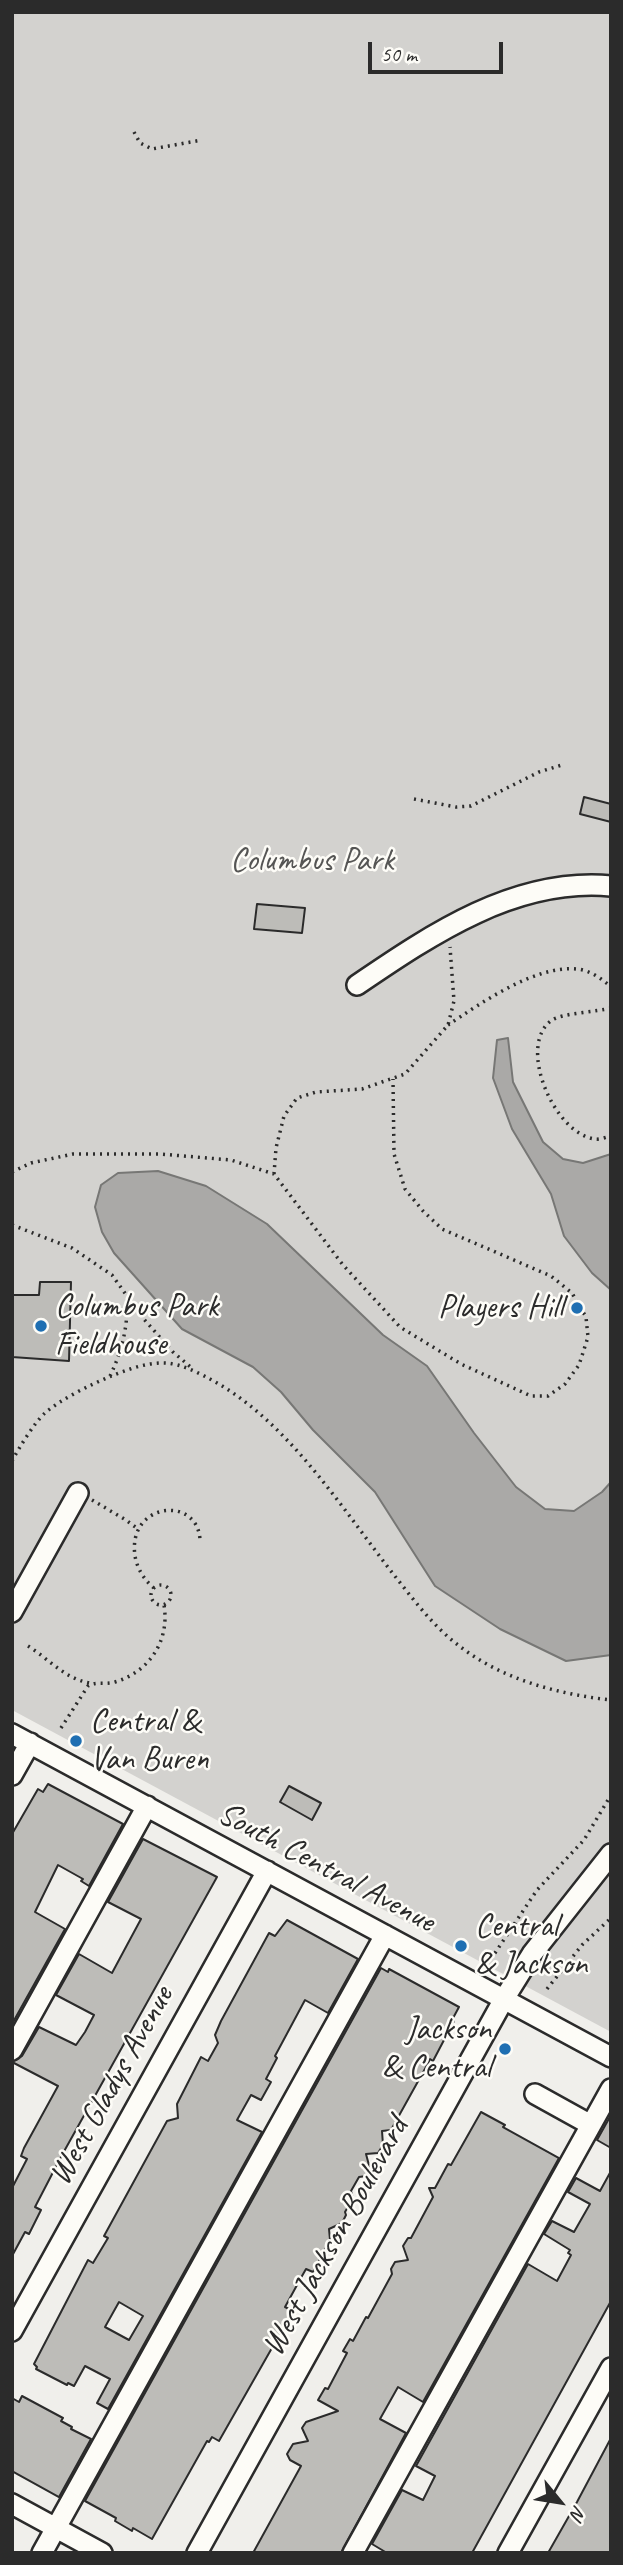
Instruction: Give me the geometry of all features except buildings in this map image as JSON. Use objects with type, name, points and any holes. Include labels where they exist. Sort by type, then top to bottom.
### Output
[{"type":"street","points":[[357,985],[428,936],[504,901],[548,889],[591,884],[611,886]]},
{"type":"street","points":[[12,1612],[84,1496]]},
{"type":"street","name":"South Central Avenue","points":[[12,1734],[611,2057]]},
{"type":"street","points":[[12,1775],[30,1743]]},
{"type":"street","points":[[12,2050],[147,1806]]},
{"type":"street","name":"West Jackson Boulevard","points":[[197,2553],[504,1999],[532,1954],[611,1854]]},
{"type":"street","name":"West Gladys Avenue","points":[[12,2331],[267,1871]]},
{"type":"street","points":[[42,2553],[385,1935]]},
{"type":"street","points":[[353,2553],[611,2089]]},
{"type":"street","points":[[535,2094],[591,2125]]},
{"type":"street","points":[[508,2553],[611,2368]]},
{"type":"street","points":[[12,2504],[102,2553]]},
{"type":"path","points":[[134,132],[140,144],[152,149],[202,140]]},
{"type":"path","points":[[414,799],[456,807],[471,806],[539,772],[562,765]]},
{"type":"path","points":[[446,927],[453,965],[454,1001],[448,1026]]},
{"type":"path","points":[[274,1174],[276,1148],[284,1116],[297,1098],[316,1092],[362,1089],[405,1074],[448,1026],[482,1002],[513,985],[556,971],[579,969],[600,977],[611,987]]},
{"type":"path","points":[[611,1008],[553,1019],[546,1026],[539,1045],[538,1061],[552,1106],[568,1124],[578,1132],[596,1139],[611,1136]]},
{"type":"path","points":[[12,1172],[31,1163],[73,1154],[160,1154],[231,1160],[274,1174],[343,1265],[400,1327],[461,1364],[531,1396],[548,1396],[565,1384],[579,1365],[588,1337],[586,1317],[572,1293],[551,1276],[442,1229],[405,1189],[394,1154],[393,1079]]},
{"type":"path","points":[[12,1225],[72,1248],[112,1275],[173,1352],[195,1370],[226,1387],[270,1422],[294,1447],[418,1605],[456,1644],[480,1661],[530,1683],[575,1696],[611,1700]]},
{"type":"path","points":[[109,1377],[122,1346],[128,1322],[127,1297]]},
{"type":"path","points":[[12,1461],[44,1414],[95,1383],[128,1369],[165,1363],[195,1370]]},
{"type":"path","points":[[84,1496],[138,1529]]},
{"type":"path","points":[[154,1588],[143,1576],[136,1562],[134,1544],[138,1529],[149,1516],[156,1512],[174,1511],[187,1516],[197,1525],[200,1540]]},
{"type":"path","points":[[163,1585],[170,1591],[169,1601],[164,1605],[152,1600],[154,1588],[163,1585]]},
{"type":"path","points":[[29,1646],[70,1677],[92,1683],[114,1683],[136,1672],[153,1657],[164,1632],[164,1605]]},
{"type":"path","points":[[61,1728],[81,1695],[92,1683]]},
{"type":"path","points":[[491,1959],[537,1890],[584,1840],[611,1795]]},
{"type":"path","points":[[547,1989],[582,1945],[611,1918]]},
{"type":"green space","name":"Columbus Park","points":[[12,12],[611,12],[611,2032],[12,1710]]},
{"type":"shaded area","points":[[508,1038],[513,1082],[543,1142],[563,1159],[583,1163],[611,1154],[611,1290],[592,1273],[564,1236],[551,1194],[512,1129],[493,1078],[497,1040]]},
{"type":"shaded area","points":[[158,1171],[206,1186],[267,1224],[383,1335],[427,1366],[516,1487],[545,1509],[574,1511],[602,1492],[611,1482],[611,1655],[566,1661],[500,1629],[435,1586],[375,1492],[313,1430],[281,1392],[253,1367],[182,1329],[114,1253],[102,1232],[95,1207],[101,1185],[118,1173]]},
{"type":"place","name":"Players Hill","points":[[577,1308]]},
{"type":"place","name":"Columbus Park Fieldhouse","points":[[41,1326]]},
{"type":"place","name":"Central & Van Buren","points":[[76,1741]]},
{"type":"place","name":"Central & Jackson","points":[[461,1946]]},
{"type":"place","name":"Jackson & Central","points":[[505,2049]]}]
